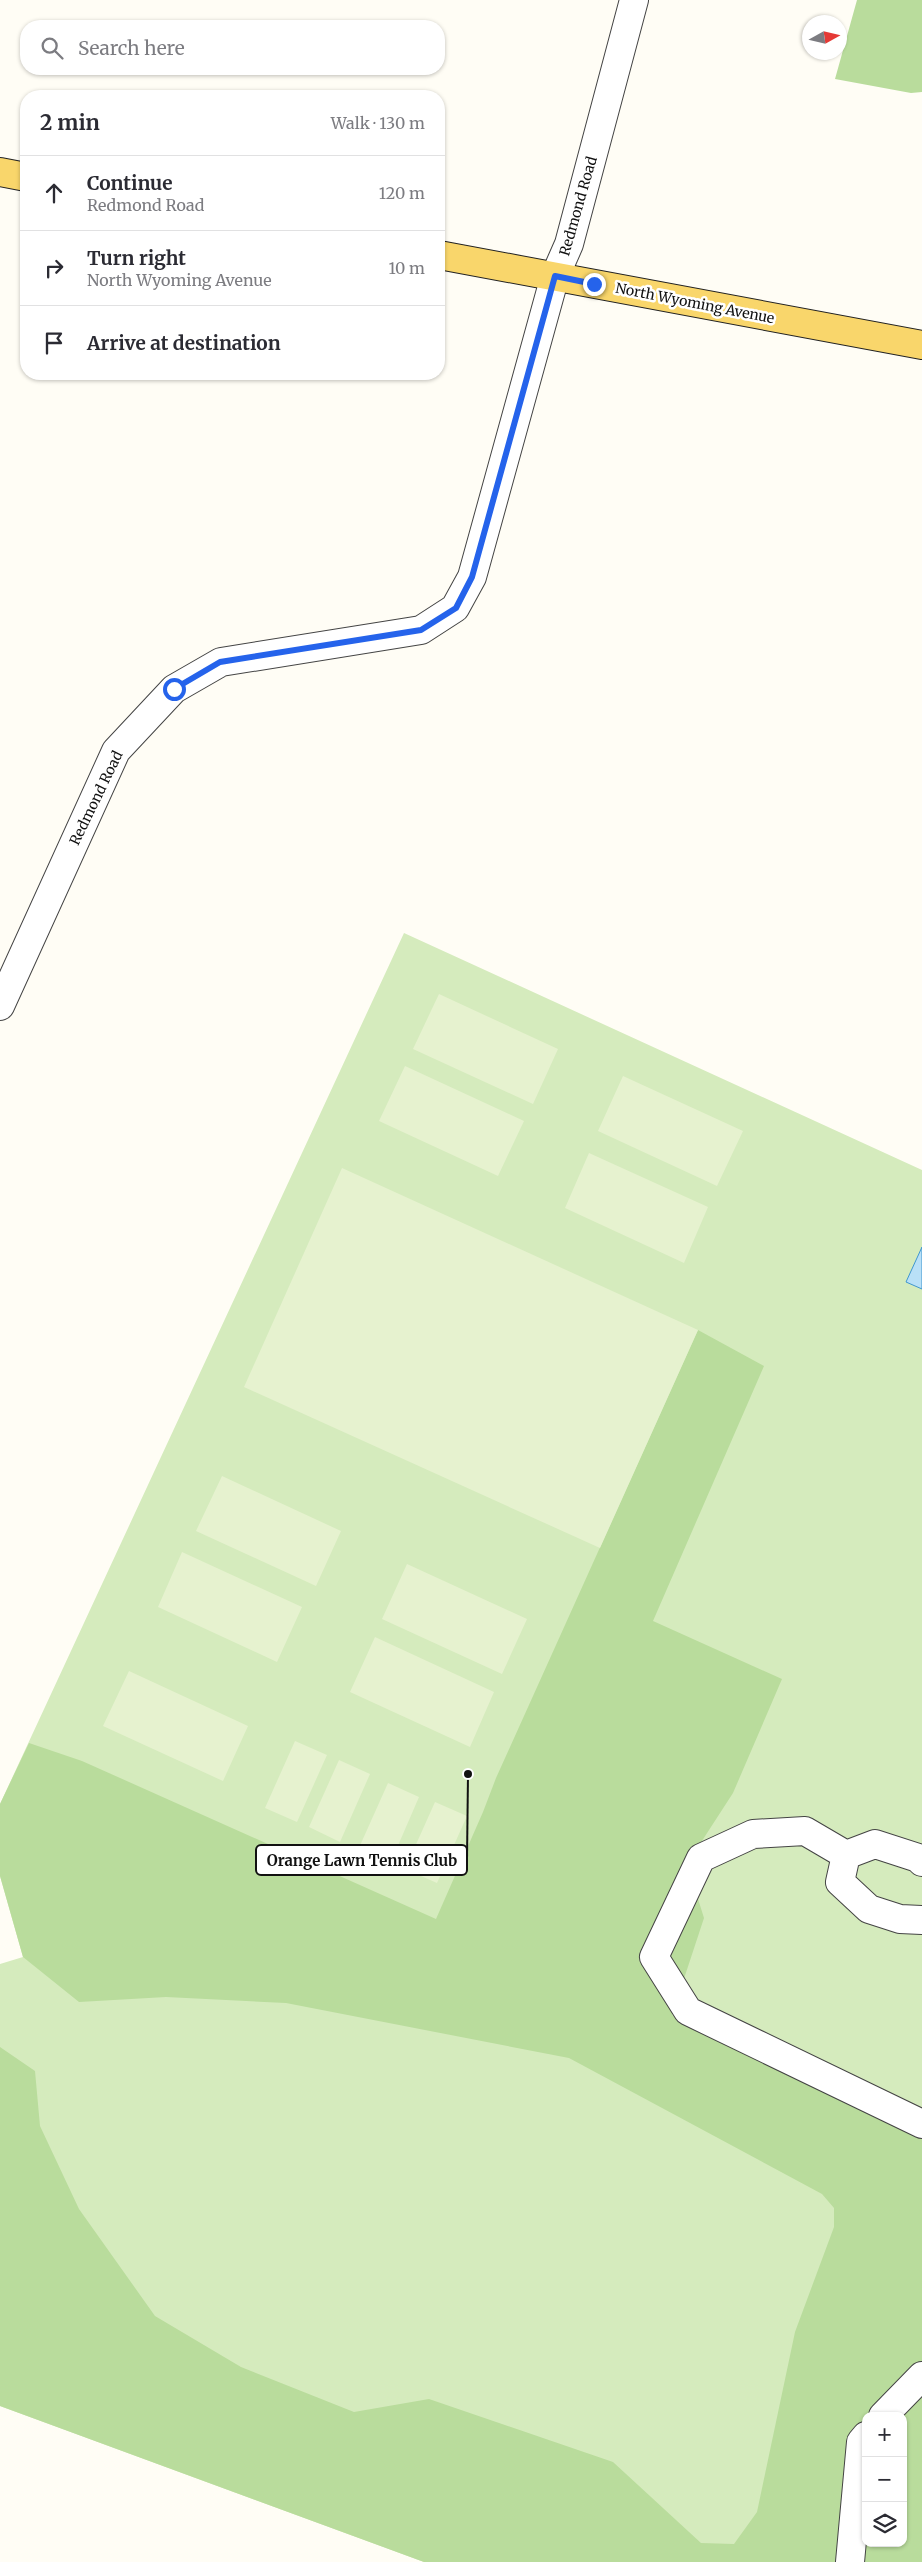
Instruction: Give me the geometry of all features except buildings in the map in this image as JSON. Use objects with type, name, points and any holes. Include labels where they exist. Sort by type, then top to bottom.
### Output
[{"type":"main road","points":[[0,172],[20,176]]},
{"type":"main road","name":"North Wyoming Avenue","points":[[445,255],[922,345]]},
{"type":"street","name":"Redmond Road","points":[[0,1006],[116,752],[174,689],[220,662],[421,630],[456,608],[472,577],[555,276],[569,244],[634,0]]},
{"type":"street","points":[[846,1855],[805,1831],[753,1834],[702,1858],[654,1957],[688,2011],[922,2124]]},
{"type":"street","points":[[846,1855],[875,1844],[918,1858],[922,1862]]},
{"type":"street","points":[[846,1855],[840,1882],[869,1910],[900,1919],[922,1920]]},
{"type":"street","points":[[887,2412],[922,2376]]},
{"type":"street","points":[[850,2562],[862,2441]]},
{"type":"green space","points":[[857,0],[922,0],[922,92],[911,93],[835,79],[840,60],[847,60],[847,36]]},
{"type":"green space","points":[[404,933],[922,1170],[922,2562],[424,2562],[0,2406],[0,1964],[23,1957],[0,1876],[0,1804]]},
{"type":"green space","points":[[439,994],[558,1049],[533,1104],[413,1049]]},
{"type":"green space","points":[[405,1066],[524,1121],[498,1176],[379,1121]]},
{"type":"green space","points":[[623,1076],[743,1131],[717,1186],[598,1131]]},
{"type":"green space","points":[[589,1153],[708,1207],[684,1263],[565,1208]]},
{"type":"green space","points":[[342,1168],[698,1330],[600,1548],[244,1387]]},
{"type":"green space","points":[[698,1330],[764,1366],[653,1621],[782,1679],[733,1793],[687,1864],[704,1918],[672,2015],[922,2138],[922,2562],[424,2562],[0,2406],[0,2047],[35,2071],[40,2126],[79,2209],[155,2316],[241,2367],[354,2412],[429,2399],[613,2462],[701,2543],[734,2544],[757,2512],[795,2332],[834,2227],[834,2208],[822,2194],[569,2058],[286,2003],[166,1997],[79,2002],[23,1957],[0,1876],[0,1804],[29,1743],[82,1761],[436,1919],[496,1778]]},
{"type":"green space","points":[[222,1476],[341,1531],[316,1586],[196,1531]]},
{"type":"green space","points":[[182,1552],[302,1607],[277,1662],[158,1607]]},
{"type":"green space","points":[[407,1564],[527,1619],[502,1674],[382,1619]]},
{"type":"green space","points":[[375,1637],[494,1692],[470,1747],[350,1692]]},
{"type":"green space","points":[[129,1671],[248,1726],[223,1781],[103,1726]]},
{"type":"green space","points":[[295,1741],[327,1755],[297,1822],[265,1808]]},
{"type":"green space","points":[[339,1760],[370,1774],[340,1842],[309,1827]]},
{"type":"green space","points":[[388,1783],[419,1797],[390,1864],[358,1850]]},
{"type":"green space","points":[[435,1802],[467,1816],[437,1883],[405,1869]]},
{"type":"water","points":[[922,1247],[922,1289],[906,1282]]},
{"type":"place","name":"Orange Lawn Tennis Club","points":[[468,1774]]},
{"type":"route","points":[[174,689],[220,662],[421,630],[456,608],[472,577],[555,276],[594,284]]}]
